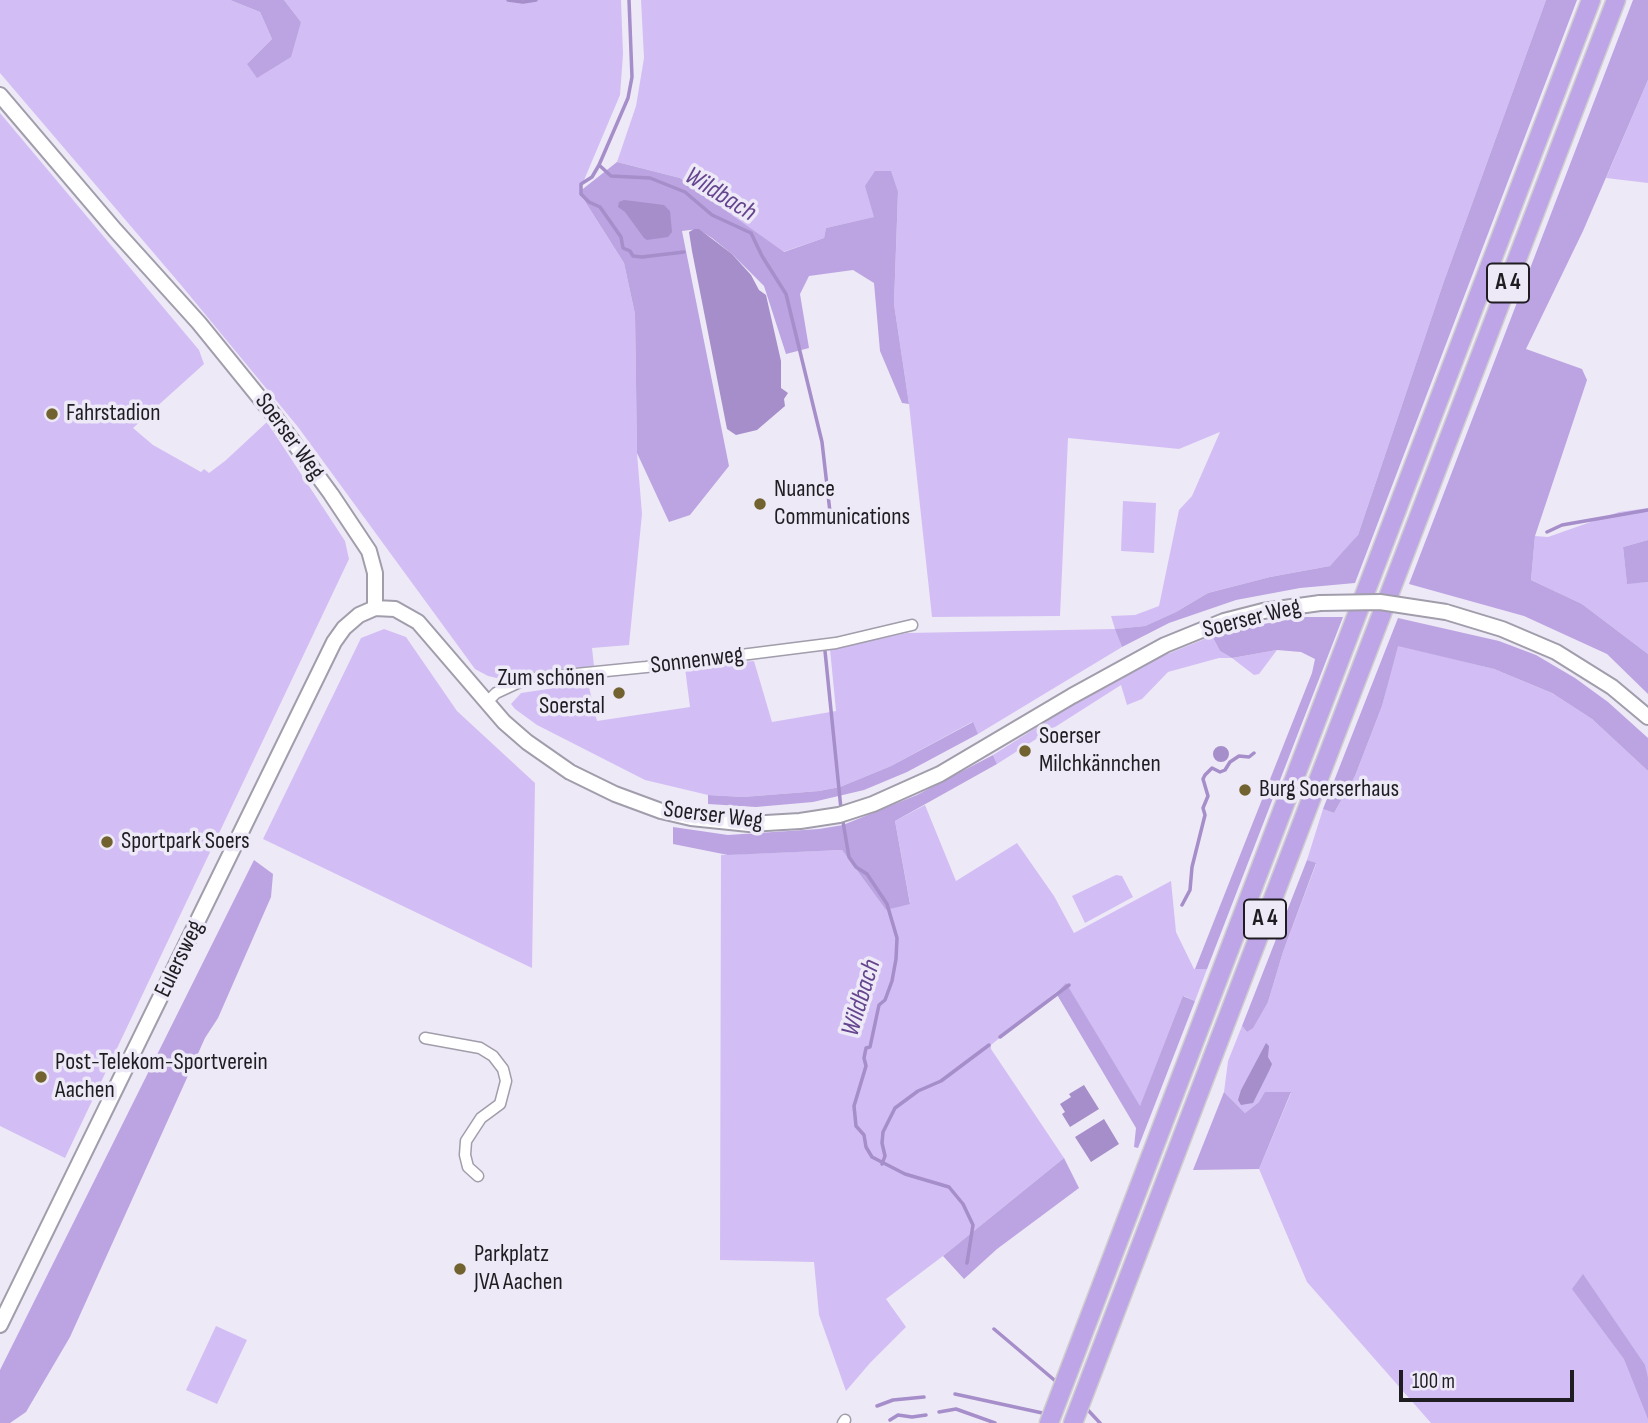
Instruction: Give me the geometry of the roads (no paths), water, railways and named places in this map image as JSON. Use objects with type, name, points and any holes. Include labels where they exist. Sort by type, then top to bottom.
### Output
[{"type":"highway","name":"A 4","points":[[1049,1423],[1591,0]]},
{"type":"highway","name":"A 4","points":[[1073,1423],[1616,0]]},
{"type":"main road","name":"Soerser Weg","points":[[0,95],[115,230],[199,323],[272,413],[369,551],[376,582],[375,608],[395,609],[418,622],[486,703],[527,742],[570,772],[639,804],[691,818],[727,822],[777,823],[839,815],[856,810],[940,774],[1116,670],[1165,645],[1224,621],[1263,611],[1320,603],[1380,602],[1446,612],[1502,629],[1556,652],[1612,687],[1648,717]]},
{"type":"main road","name":"Eulersweg","points":[[0,1325],[334,642],[349,623],[375,608]]},
{"type":"street","name":"Sonnenweg","points":[[486,703],[496,693],[526,679],[836,643],[912,625]]},
{"type":"street","points":[[425,1038],[480,1048],[493,1056],[503,1069],[506,1081],[500,1104],[481,1118],[466,1141],[464,1155],[468,1167],[478,1176]]},
{"type":"waterway","points":[[508,0],[536,0]]},
{"type":"waterway","name":"Wildbach","points":[[629,0],[632,77],[628,98],[599,165],[611,176],[650,178],[685,192],[712,215],[751,233],[786,294],[822,442],[830,512]]},
{"type":"waterway","points":[[599,165],[592,177],[581,184],[581,194],[600,207],[621,237],[623,248],[633,256],[642,257],[684,252]]},
{"type":"waterway","points":[[1547,532],[1562,525],[1648,510]]},
{"type":"waterway","name":"Wildbach","points":[[825,651],[841,809]]},
{"type":"waterway","points":[[1182,905],[1190,890],[1192,867],[1205,815],[1203,808],[1208,796],[1203,779],[1212,768],[1220,772],[1239,756],[1249,757],[1254,753]]},
{"type":"waterway","name":"Wildbach","points":[[842,816],[849,857],[856,867],[867,874],[887,904],[897,938],[892,981],[885,1000],[879,1005],[870,1047],[866,1048],[866,1066],[854,1106],[856,1126],[864,1135],[866,1147],[872,1157],[905,1174],[949,1187],[963,1204],[973,1225],[967,1263]]},
{"type":"waterway","points":[[1000,1037],[1069,985]]},
{"type":"waterway","points":[[882,1164],[885,1156],[883,1132],[895,1108],[918,1091],[941,1081],[989,1045]]},
{"type":"waterway","name":"Wildbach","points":[[994,1329],[1059,1384]]},
{"type":"waterway","points":[[955,1394],[1047,1414]]},
{"type":"waterway","points":[[877,1406],[893,1400],[924,1397]]},
{"type":"waterway","name":"Wildbach","points":[[1086,1408],[1100,1423]]},
{"type":"waterway","points":[[939,1412],[956,1409],[995,1423]]},
{"type":"waterway","points":[[890,1420],[898,1415],[926,1415]]},
{"type":"place","name":"Fahrstadion","points":[[52,414]]},
{"type":"place","name":"Nuance Communications","points":[[760,504]]},
{"type":"place","name":"Zum schönen Soerstal","points":[[619,693]]},
{"type":"place","name":"Soerser Milchkännchen","points":[[1025,751]]},
{"type":"place","name":"Burg Soerserhaus","points":[[1245,790]]},
{"type":"place","name":"Sportpark Soers","points":[[107,842]]},
{"type":"place","name":"Post-Telekom-Sportverein Aachen","points":[[41,1077]]},
{"type":"place","name":"Parkplatz JVA Aachen","points":[[460,1269]]}]
